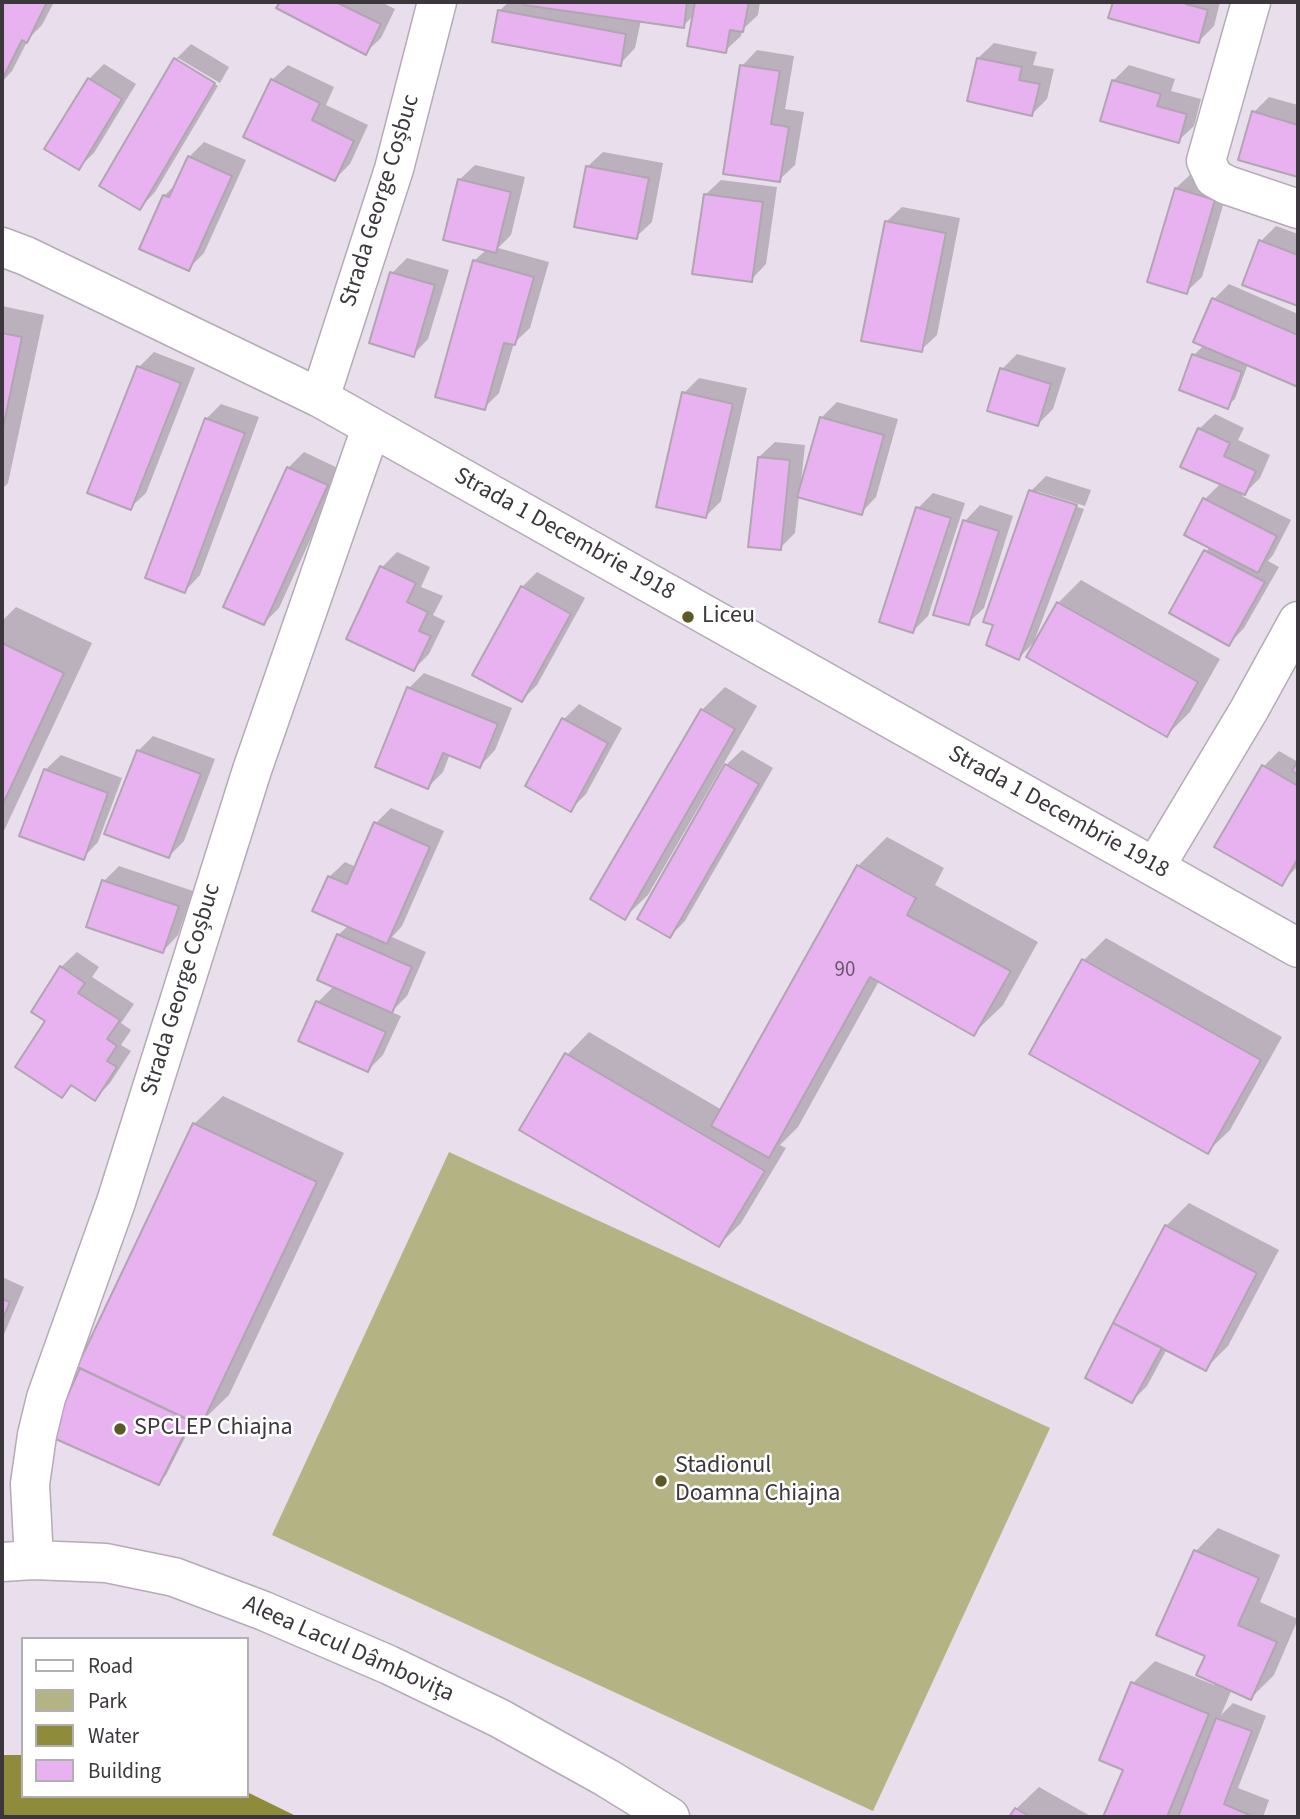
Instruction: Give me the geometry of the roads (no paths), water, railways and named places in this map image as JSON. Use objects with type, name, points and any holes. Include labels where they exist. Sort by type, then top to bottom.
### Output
[{"type":"street","name":"Strada George Coșbuc","points":[[320,398],[394,169],[437,2]]},
{"type":"street","points":[[1251,2],[1206,161],[1214,178],[1227,185],[1298,209]]},
{"type":"street","name":"Strada 1 Decembrie 1918","points":[[2,247],[320,398],[1298,948]]},
{"type":"street","name":"Strada George Coșbuc","points":[[18,1561],[37,1435],[46,1398],[116,1202],[252,770],[371,428]]},
{"type":"street","points":[[1155,867],[1298,621]]},
{"type":"street","name":"Aleea Lacul Dâmbovița","points":[[18,1561],[106,1563],[174,1577],[264,1611],[388,1665],[499,1718],[607,1778],[670,1817]]},
{"type":"water","points":[[2,1755],[21,1755],[21,1798],[248,1798],[248,1792],[298,1817],[2,1817]]},
{"type":"place","name":"Liceu","points":[[688,617]]},
{"type":"place","name":"SPCLEP Chiajna","points":[[120,1429]]},
{"type":"place","name":"Stadionul Doamna Chiajna","points":[[661,1481]]}]
